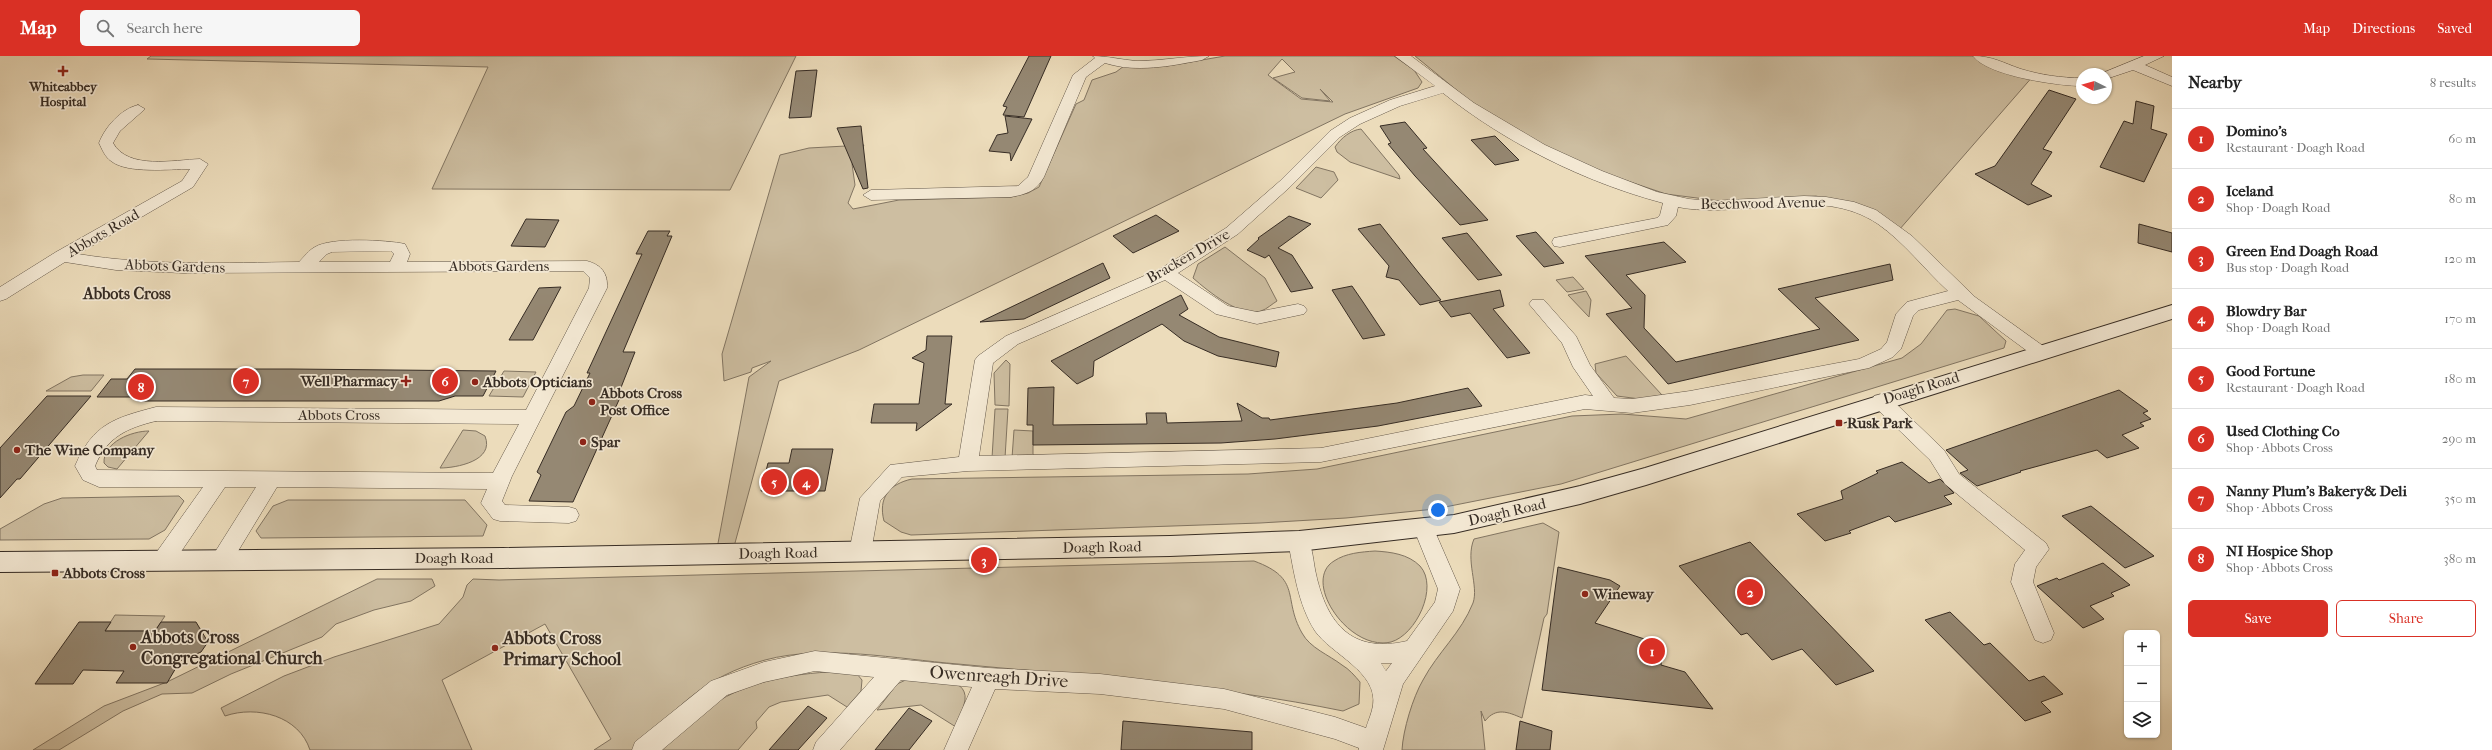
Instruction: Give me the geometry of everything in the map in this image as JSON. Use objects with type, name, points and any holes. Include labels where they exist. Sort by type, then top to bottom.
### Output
[{"type":"main road","name":"Doagh Road","points":[[0,562],[1034,549],[1299,541],[1423,527],[1488,517],[1580,495],[1720,453],[1881,401],[2172,312]]},
{"type":"street","points":[[871,195],[1000,193],[1023,190],[1032,184],[1036,177],[1080,75],[1102,57],[1128,63],[1166,63],[1202,56]]},
{"type":"street","name":"Beechwood Avenue","points":[[1402,56],[1444,88],[1502,128],[1533,146],[1571,164],[1652,196],[1722,207],[1804,200],[1836,202],[1869,212],[1894,229],[1960,294],[2040,352]]},
{"type":"street","points":[[1980,56],[1998,66],[2034,76],[2076,82]]},
{"type":"street","points":[[2112,72],[2157,56]]},
{"type":"street","points":[[2134,65],[2172,82]]},
{"type":"street","name":"Bracken Drive","points":[[968,464],[984,360],[1012,340],[1166,273],[1232,231],[1285,184],[1335,134],[1355,121],[1395,103],[1444,88]]},
{"type":"street","name":"Abbots Road","points":[[0,295],[62,256],[188,184],[200,164],[128,162],[115,157],[106,143],[108,137],[116,127],[138,109]]},
{"type":"street","points":[[1560,242],[1662,222],[1668,216],[1671,200]]},
{"type":"street","name":"Abbots Gardens","points":[[62,256],[116,265],[176,268],[587,266],[600,276],[598,288],[500,481],[491,503],[500,513],[569,514]]},
{"type":"street","points":[[1166,273],[1222,310],[1257,318],[1298,310]]},
{"type":"street","points":[[860,552],[870,498],[897,470],[968,464],[1113,462],[1321,455],[1585,402],[1632,406],[1690,398],[1863,364],[1887,354],[1895,345],[1904,314],[1913,306],[1960,294]]},
{"type":"street","points":[[1538,304],[1570,340],[1582,367],[1608,403]]},
{"type":"street","points":[[1881,401],[1937,455],[1952,479],[2038,549],[2026,564],[2022,582],[2043,633]]},
{"type":"street","name":"Abbots Cross","points":[[500,481],[99,479],[90,475],[85,466],[92,447],[107,432],[122,423],[156,414],[532,417]]},
{"type":"street","points":[[164,560],[219,480]]},
{"type":"street","points":[[221,560],[271,480]]},
{"type":"street","points":[[1373,746],[1385,702],[1393,680],[1445,605],[1449,589],[1442,569],[1423,527]]},
{"type":"street","points":[[1299,541],[1306,579],[1314,604],[1324,625],[1341,643],[1364,662],[1378,679],[1385,702]]},
{"type":"street","points":[[1341,643],[1365,652],[1384,654],[1414,649]]},
{"type":"street","name":"Owenreagh Drive","points":[[644,750],[719,688],[764,672],[815,660],[988,678],[1100,684],[1224,699],[1335,728],[1373,746]]},
{"type":"street","points":[[825,750],[896,669]]},
{"type":"street","points":[[956,750],[988,678]]},
{"type":"shaded area","points":[[151,56],[796,56],[730,190],[432,189],[488,67],[147,59]]},
{"type":"shaded area","points":[[1225,56],[1394,56],[1414,70],[1422,82],[1418,88],[1345,114],[859,350],[779,381],[732,554],[716,554],[749,377],[771,361],[752,368],[751,372],[724,381],[722,354],[780,155],[809,148],[864,145],[852,164],[855,185],[848,203],[853,209],[899,200],[1011,197],[1028,193],[1039,187],[1076,104],[1084,100],[1092,80],[1116,72],[1128,63],[1167,66]],"holes":[[[1282,59],[1295,72],[1273,78],[1302,98],[1330,101],[1320,89],[1333,102],[1301,99],[1268,75]]]},
{"type":"shaded area","points":[[1415,56],[1981,56],[1992,63],[2034,75],[1899,230],[1868,210],[1816,196],[1720,201],[1666,194],[1580,165],[1487,115]]},
{"type":"shaded area","points":[[1361,129],[1399,175],[1400,179],[1350,162],[1337,152],[1335,147],[1343,138],[1354,131]]},
{"type":"shaded area","points":[[1316,167],[1334,172],[1338,180],[1321,198],[1296,188]]},
{"type":"shaded area","points":[[1225,247],[1265,278],[1277,301],[1261,311],[1244,311],[1225,302],[1193,278],[1198,264]]},
{"type":"shaded area","points":[[1573,277],[1584,289],[1567,292],[1556,280]]},
{"type":"shaded area","points":[[1586,291],[1591,300],[1589,317],[1568,295]]},
{"type":"shaded area","points":[[1955,309],[1979,316],[2006,341],[2004,348],[1561,484],[1435,509],[1346,518],[1260,523],[911,535],[901,532],[884,521],[883,505],[887,493],[897,484],[912,479],[1248,474],[1317,469],[1572,416],[1622,414],[1686,419],[1902,358],[1921,344],[1947,310]]},
{"type":"shaded area","points":[[1626,356],[1662,395],[1640,399],[1617,396],[1596,373],[1595,364]]},
{"type":"shaded area","points":[[1006,360],[1010,364],[1009,406],[995,405],[994,373]]},
{"type":"shaded area","points":[[504,371],[536,372],[523,397],[489,396]]},
{"type":"shaded area","points":[[83,375],[104,375],[91,391],[46,391],[71,377]]},
{"type":"shaded area","points":[[995,409],[1008,409],[1005,458],[992,458]]},
{"type":"shaded area","points":[[463,430],[476,431],[485,436],[487,445],[484,452],[479,457],[464,464],[455,467],[440,468]]},
{"type":"shaded area","points":[[1014,430],[1033,431],[1033,454],[1035,457],[1012,458]]},
{"type":"shaded area","points":[[149,431],[117,469],[108,467],[104,463],[108,449],[120,439],[135,433]]},
{"type":"shaded area","points":[[179,496],[184,501],[165,530],[149,539],[0,540],[0,529],[44,504],[62,498]]},
{"type":"shaded area","points":[[288,500],[465,500],[487,525],[483,536],[261,538],[256,531],[273,506]]},
{"type":"shaded area","points":[[1543,523],[1559,532],[1547,614],[1544,618],[1522,718],[1512,714],[1498,712],[1493,714],[1485,721],[1481,711],[1485,750],[1402,750],[1406,724],[1419,687],[1435,660],[1462,624],[1473,603],[1474,589],[1471,555],[1474,539]]},
{"type":"shaded area","points":[[1375,551],[1405,556],[1415,562],[1420,566],[1425,575],[1427,586],[1426,597],[1416,620],[1409,630],[1400,638],[1391,642],[1375,642],[1360,636],[1346,626],[1334,613],[1326,598],[1323,584],[1325,571],[1334,561],[1359,552]]},
{"type":"shaded area","points":[[1254,561],[1269,568],[1279,575],[1285,582],[1289,591],[1296,621],[1305,638],[1315,647],[1347,668],[1360,682],[1359,704],[1343,711],[1247,694],[1151,682],[934,662],[886,656],[812,653],[788,655],[765,660],[725,675],[693,695],[635,750],[594,750],[611,739],[545,624],[442,680],[472,750],[310,750],[305,738],[287,721],[263,713],[237,713],[225,716],[221,708],[284,676],[334,657],[439,624],[463,597],[467,585],[473,579],[499,580]]},
{"type":"shaded area","points":[[377,579],[432,579],[435,586],[411,601],[374,610],[336,624],[322,637],[231,674],[192,693],[162,694],[123,711],[59,750],[33,750],[104,706],[167,682]]},
{"type":"shaded area","points":[[115,615],[165,616],[155,631],[105,631]]},
{"type":"shaded area","points":[[828,672],[857,674],[862,680],[861,691],[847,707],[828,695],[781,702],[769,707],[756,722],[757,728],[738,750],[662,750],[697,716],[726,696],[742,689],[776,679],[810,673]]},
{"type":"shaded area","points":[[910,678],[945,680],[960,686],[964,692],[965,700],[963,710],[956,727],[921,705],[877,710],[897,684]]},
{"type":"building","points":[[1029,56],[1051,56],[1024,117],[1003,115],[1007,107],[1003,106]]},
{"type":"building","points":[[817,70],[811,117],[789,118],[796,71]]},
{"type":"building","points":[[2049,90],[2076,99],[2043,149],[2052,152],[2031,184],[2052,196],[2028,205],[1975,174],[1995,166]]},
{"type":"building","points":[[2136,101],[2154,106],[2151,129],[2167,134],[2144,182],[2100,167],[2124,121],[2133,124]]},
{"type":"building","points":[[1005,116],[1032,119],[1011,161],[1010,153],[989,151],[997,135],[1008,133]]},
{"type":"building","points":[[1405,122],[1427,148],[1423,149],[1488,220],[1460,225],[1415,176],[1388,144],[1391,143],[1380,126]]},
{"type":"building","points":[[861,126],[868,188],[863,189],[837,128]]},
{"type":"building","points":[[1495,136],[1519,160],[1495,165],[1471,140]]},
{"type":"building","points":[[1156,215],[1179,231],[1133,253],[1113,236]]},
{"type":"building","points":[[1289,216],[1311,224],[1278,248],[1292,255],[1313,288],[1291,292],[1269,255],[1265,258],[1247,250],[1259,239],[1258,238]]},
{"type":"building","points":[[526,219],[559,220],[545,247],[511,246]]},
{"type":"building","points":[[1380,224],[1441,300],[1420,305],[1399,280],[1386,277],[1389,266],[1358,229]]},
{"type":"building","points":[[2139,224],[2172,233],[2172,252],[2138,243]]},
{"type":"building","points":[[648,231],[670,231],[667,236],[672,236],[623,352],[635,352],[620,390],[623,391],[573,502],[529,501],[541,475],[537,472],[566,412],[574,406],[590,373],[587,373],[642,254],[636,254]]},
{"type":"building","points":[[1536,232],[1564,263],[1544,267],[1516,236]]},
{"type":"building","points":[[1467,233],[1502,275],[1478,280],[1442,238]]},
{"type":"building","points":[[1664,242],[1686,262],[1626,275],[1645,295],[1644,328],[1676,362],[1820,329],[1778,289],[1890,264],[1893,280],[1815,298],[1859,340],[1668,384],[1606,314],[1632,308],[1585,256]]},
{"type":"building","points":[[1103,263],[1110,278],[1024,319],[980,322]]},
{"type":"building","points":[[1352,286],[1385,335],[1363,339],[1332,290]]},
{"type":"building","points":[[561,287],[533,340],[509,340],[539,288]]},
{"type":"building","points":[[1500,290],[1504,306],[1493,309],[1530,353],[1507,358],[1470,313],[1451,317],[1439,302]]},
{"type":"building","points":[[1181,295],[1188,309],[1179,315],[1219,337],[1279,352],[1276,367],[1218,356],[1184,341],[1162,324],[1094,361],[1093,376],[1077,384],[1051,361]]},
{"type":"building","points":[[927,336],[952,336],[945,404],[952,404],[916,431],[917,423],[871,423],[874,404],[919,404],[924,363],[912,358],[926,350]]},
{"type":"building","points":[[135,369],[496,371],[483,396],[455,396],[439,401],[138,401],[130,397],[97,397],[111,379],[127,379]]},
{"type":"building","points":[[1054,387],[1053,425],[1147,424],[1146,413],[1166,413],[1167,423],[1242,421],[1237,403],[1262,418],[1269,418],[1270,420],[1397,403],[1468,388],[1482,406],[1378,426],[1275,439],[1221,443],[1033,445],[1033,425],[1027,425],[1028,388]]},
{"type":"building","points":[[2119,390],[2148,411],[2143,413],[2151,419],[2140,423],[2144,426],[2122,435],[2139,448],[2107,458],[2097,450],[2020,471],[2021,472],[1977,486],[1960,473],[1968,470],[1946,450]]},
{"type":"building","points":[[47,396],[91,396],[20,479],[17,479],[0,498],[0,448]]},
{"type":"building","points":[[792,449],[833,449],[825,491],[761,491],[768,463],[789,463]]},
{"type":"building","points":[[1902,462],[1929,483],[1940,479],[1954,493],[1944,496],[1952,504],[1895,522],[1889,516],[1849,531],[1851,533],[1825,541],[1797,514],[1843,499],[1841,491],[1878,473],[1876,471]]},
{"type":"building","points":[[2091,506],[2154,556],[2125,568],[2062,516]]},
{"type":"building","points":[[1750,542],[1874,671],[1836,685],[1802,649],[1772,660],[1747,633],[1741,635],[1679,566]]},
{"type":"building","points":[[2103,563],[2130,585],[2111,593],[2114,596],[2090,606],[2104,619],[2083,628],[2037,586],[2057,578],[2059,580]]},
{"type":"building","points":[[1558,567],[1610,580],[1620,586],[1595,623],[1663,645],[1661,665],[1685,672],[1713,709],[1542,690]]},
{"type":"building","points":[[1950,612],[1984,645],[1990,643],[2029,681],[2044,676],[2063,694],[2041,702],[2051,712],[2025,721],[1925,620]]},
{"type":"building","name":"Abbots Cross Congregational Church","points":[[79,622],[111,622],[105,631],[155,631],[161,622],[196,622],[208,642],[201,652],[180,661],[167,683],[116,683],[124,671],[83,670],[73,684],[35,684]]},
{"type":"building","points":[[808,706],[827,718],[798,750],[769,750]]},
{"type":"building","points":[[909,708],[932,721],[909,750],[875,750]]},
{"type":"building","points":[[1123,721],[1252,732],[1252,750],[1121,750]]},
{"type":"building","points":[[1520,721],[1552,731],[1550,750],[1516,750]]},
{"type":"place","name":"Whiteabbey Hospital","points":[[63,71]]},
{"type":"place","name":"Nanny Plum's Bakery& Deli","points":[[246,381]]},
{"type":"place","name":"Well Pharmacy","points":[[406,381]]},
{"type":"place","name":"Used Clothing Co","points":[[445,381]]},
{"type":"place","name":"Abbots Opticians","points":[[475,382]]},
{"type":"place","name":"NI Hospice Shop","points":[[141,387]]},
{"type":"place","name":"Abbots Cross Post Office","points":[[592,402]]},
{"type":"place","name":"Rusk Park","points":[[1839,423]]},
{"type":"place","name":"Spar","points":[[583,442]]},
{"type":"place","name":"The Wine Company","points":[[17,450]]},
{"type":"place","name":"Good Fortune","points":[[774,482]]},
{"type":"place","name":"Blowdry Bar","points":[[806,482]]},
{"type":"place","name":"Green End Doagh Road","points":[[984,560]]},
{"type":"place","name":"Abbots Cross","points":[[55,573]]},
{"type":"place","name":"Iceland","points":[[1750,592]]},
{"type":"place","name":"Wineway","points":[[1585,594]]},
{"type":"place","name":"Abbots Cross Congregational Church","points":[[133,647]]},
{"type":"place","name":"Abbots Cross Primary School","points":[[495,648]]},
{"type":"place","name":"Domino's","points":[[1652,651]]},
{"type":"district","name":"Abbots Cross","points":[[127,293]]}]
